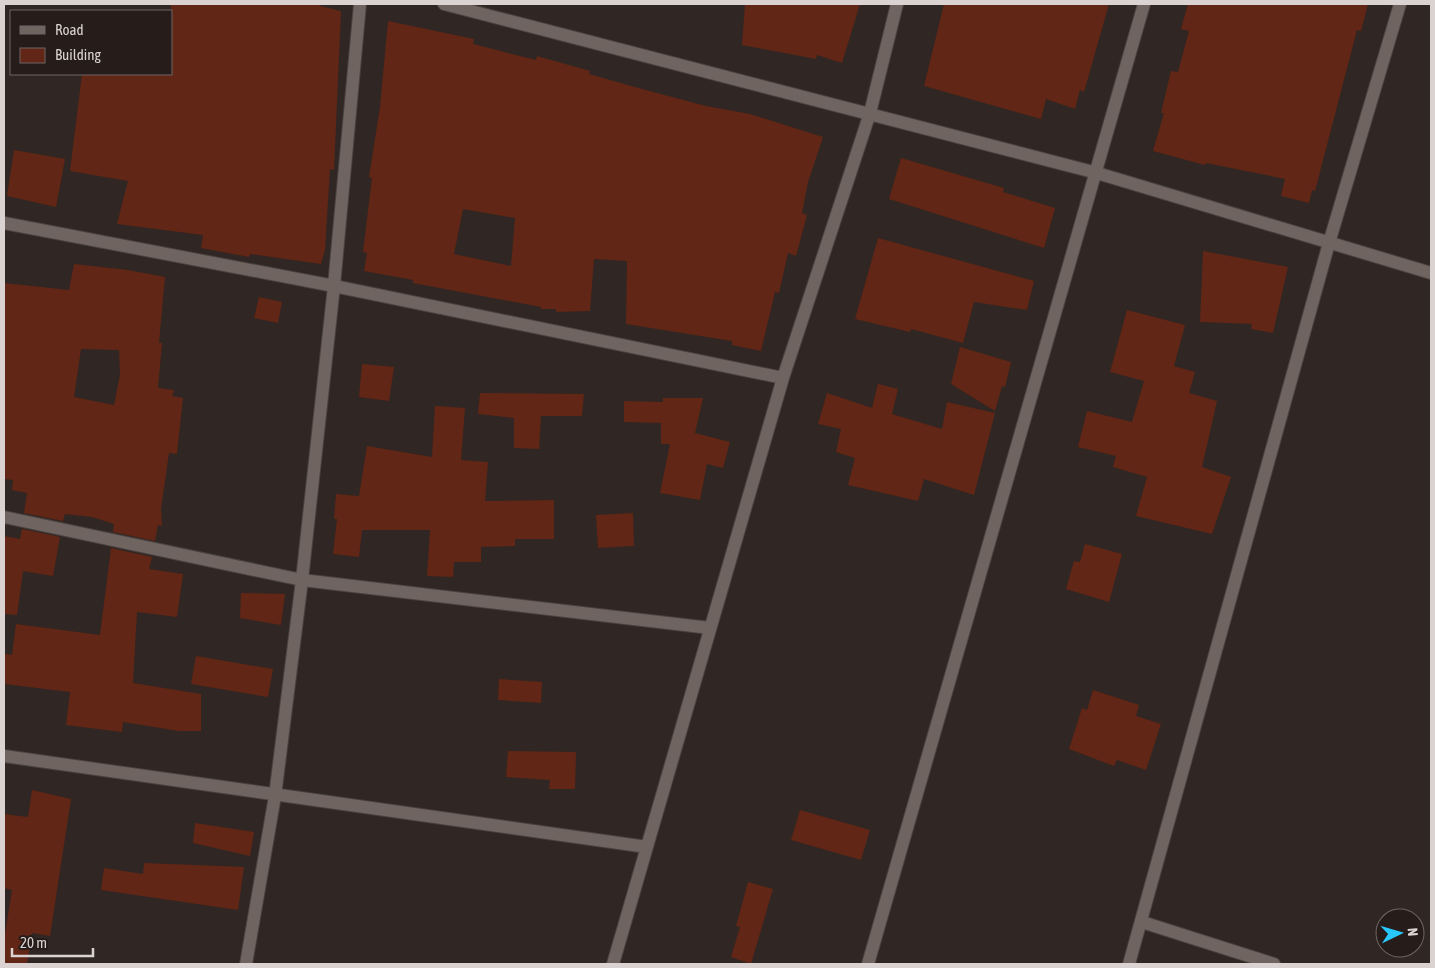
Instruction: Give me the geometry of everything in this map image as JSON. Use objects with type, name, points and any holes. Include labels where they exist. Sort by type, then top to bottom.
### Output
[{"type":"street","points":[[246,964],[275,796],[302,580],[334,286],[360,4]]},
{"type":"street","points":[[444,4],[1097,173],[1431,273]]},
{"type":"street","points":[[614,964],[783,378],[870,113],[897,4]]},
{"type":"street","points":[[868,964],[1097,173],[1144,4]]},
{"type":"street","points":[[1129,964],[1329,244],[1400,4]]},
{"type":"street","points":[[4,223],[334,286],[783,378]]},
{"type":"street","points":[[4,517],[302,580],[710,628]]},
{"type":"street","points":[[4,756],[275,796],[647,847]]},
{"type":"street","points":[[1142,922],[1274,964]]},
{"type":"building","points":[[171,4],[321,4],[320,6],[341,11],[334,170],[330,169],[325,250],[321,264],[250,254],[249,257],[201,248],[203,235],[117,224],[128,181],[70,171],[82,75],[172,75]]},
{"type":"building","points":[[745,4],[860,4],[842,63],[817,55],[816,59],[742,45]]},
{"type":"building","points":[[944,4],[1109,4],[1084,92],[1080,90],[1075,109],[1046,99],[1041,119],[924,86]]},
{"type":"building","points":[[1188,4],[1368,4],[1361,31],[1357,30],[1315,191],[1312,190],[1309,203],[1281,196],[1285,179],[1206,163],[1205,165],[1153,151],[1164,113],[1161,113],[1171,71],[1178,72],[1189,31],[1181,29]]},
{"type":"building","points":[[388,21],[474,39],[473,44],[536,60],[537,56],[590,71],[589,74],[706,106],[750,114],[823,137],[808,182],[802,213],[807,215],[796,256],[788,253],[779,293],[775,292],[761,351],[732,345],[732,341],[626,324],[627,261],[594,259],[590,311],[556,312],[556,309],[541,309],[541,307],[413,283],[413,280],[364,271],[367,253],[363,252],[372,178],[369,177],[380,107]],"holes":[[[463,209],[515,218],[511,266],[454,254]]]},
{"type":"building","points":[[14,150],[65,159],[56,207],[7,196]]},
{"type":"building","points":[[901,158],[1004,188],[1003,192],[1055,208],[1044,248],[889,199]]},
{"type":"building","points":[[878,238],[1034,281],[1027,310],[974,302],[963,343],[911,329],[910,332],[855,319]]},
{"type":"building","points":[[1203,251],[1288,267],[1273,333],[1251,329],[1252,324],[1200,322]]},
{"type":"building","points":[[74,264],[128,270],[165,277],[159,343],[162,343],[158,388],[174,390],[172,396],[183,398],[177,454],[169,453],[161,509],[162,526],[158,525],[155,541],[113,532],[114,524],[92,517],[65,514],[63,521],[24,513],[27,493],[12,490],[13,480],[4,479],[4,283],[69,290]],"holes":[[[81,349],[119,350],[120,375],[114,405],[74,397]]]},
{"type":"building","points":[[259,297],[282,302],[278,323],[254,318]]},
{"type":"building","points":[[1127,310],[1185,325],[1174,366],[1195,372],[1189,393],[1217,401],[1202,467],[1231,477],[1212,534],[1136,516],[1147,477],[1113,467],[1116,456],[1078,447],[1087,411],[1132,422],[1144,381],[1110,372]]},
{"type":"building","points":[[960,347],[1011,362],[1005,387],[1002,386],[995,411],[951,384]]},
{"type":"building","points":[[362,364],[394,367],[389,401],[359,397]]},
{"type":"building","points":[[878,384],[898,389],[892,414],[942,429],[947,402],[995,413],[974,495],[924,479],[918,501],[848,485],[855,458],[836,452],[841,429],[818,424],[827,393],[872,408]]},
{"type":"building","points":[[480,393],[584,394],[582,416],[541,416],[539,449],[514,448],[514,418],[478,414]]},
{"type":"building","points":[[663,398],[703,398],[695,433],[730,442],[723,468],[707,464],[700,500],[660,493],[670,444],[661,444],[661,423],[624,422],[624,401],[663,402]]},
{"type":"building","points":[[435,406],[465,408],[461,460],[488,462],[485,501],[554,500],[554,539],[515,539],[515,546],[481,547],[481,562],[454,562],[453,577],[427,576],[430,530],[362,530],[359,557],[333,554],[337,519],[334,519],[336,494],[359,496],[367,446],[432,457]]},
{"type":"building","points":[[633,513],[634,546],[598,548],[596,515]]},
{"type":"building","points":[[22,529],[60,537],[53,576],[23,571],[17,615],[4,614],[4,536],[20,539]]},
{"type":"building","points":[[1085,544],[1122,554],[1109,602],[1066,589],[1074,561],[1080,562]]},
{"type":"building","points":[[111,548],[152,557],[149,569],[183,574],[177,617],[137,612],[133,683],[201,694],[201,731],[179,731],[123,722],[122,732],[66,725],[70,692],[4,684],[5,654],[12,655],[16,624],[100,635]]},
{"type":"building","points":[[241,593],[285,594],[281,625],[240,618]]},
{"type":"building","points":[[196,656],[273,669],[268,697],[191,684]]},
{"type":"building","points":[[499,679],[542,682],[541,703],[498,700]]},
{"type":"building","points":[[1093,690],[1139,705],[1136,716],[1161,724],[1146,770],[1117,760],[1114,766],[1069,749],[1082,708],[1087,710]]},
{"type":"building","points":[[508,751],[576,752],[575,789],[549,789],[550,780],[506,777]]},
{"type":"building","points":[[32,790],[71,799],[50,936],[32,933],[27,964],[4,964],[4,940],[12,890],[4,888],[4,814],[28,817]]},
{"type":"building","points":[[800,810],[870,830],[861,860],[791,840]]},
{"type":"building","points":[[195,823],[254,832],[250,856],[193,843]]},
{"type":"building","points":[[144,863],[244,867],[238,910],[101,890],[104,868],[143,874]]},
{"type":"building","points":[[748,882],[773,889],[751,964],[731,957],[740,927],[736,926]]}]
